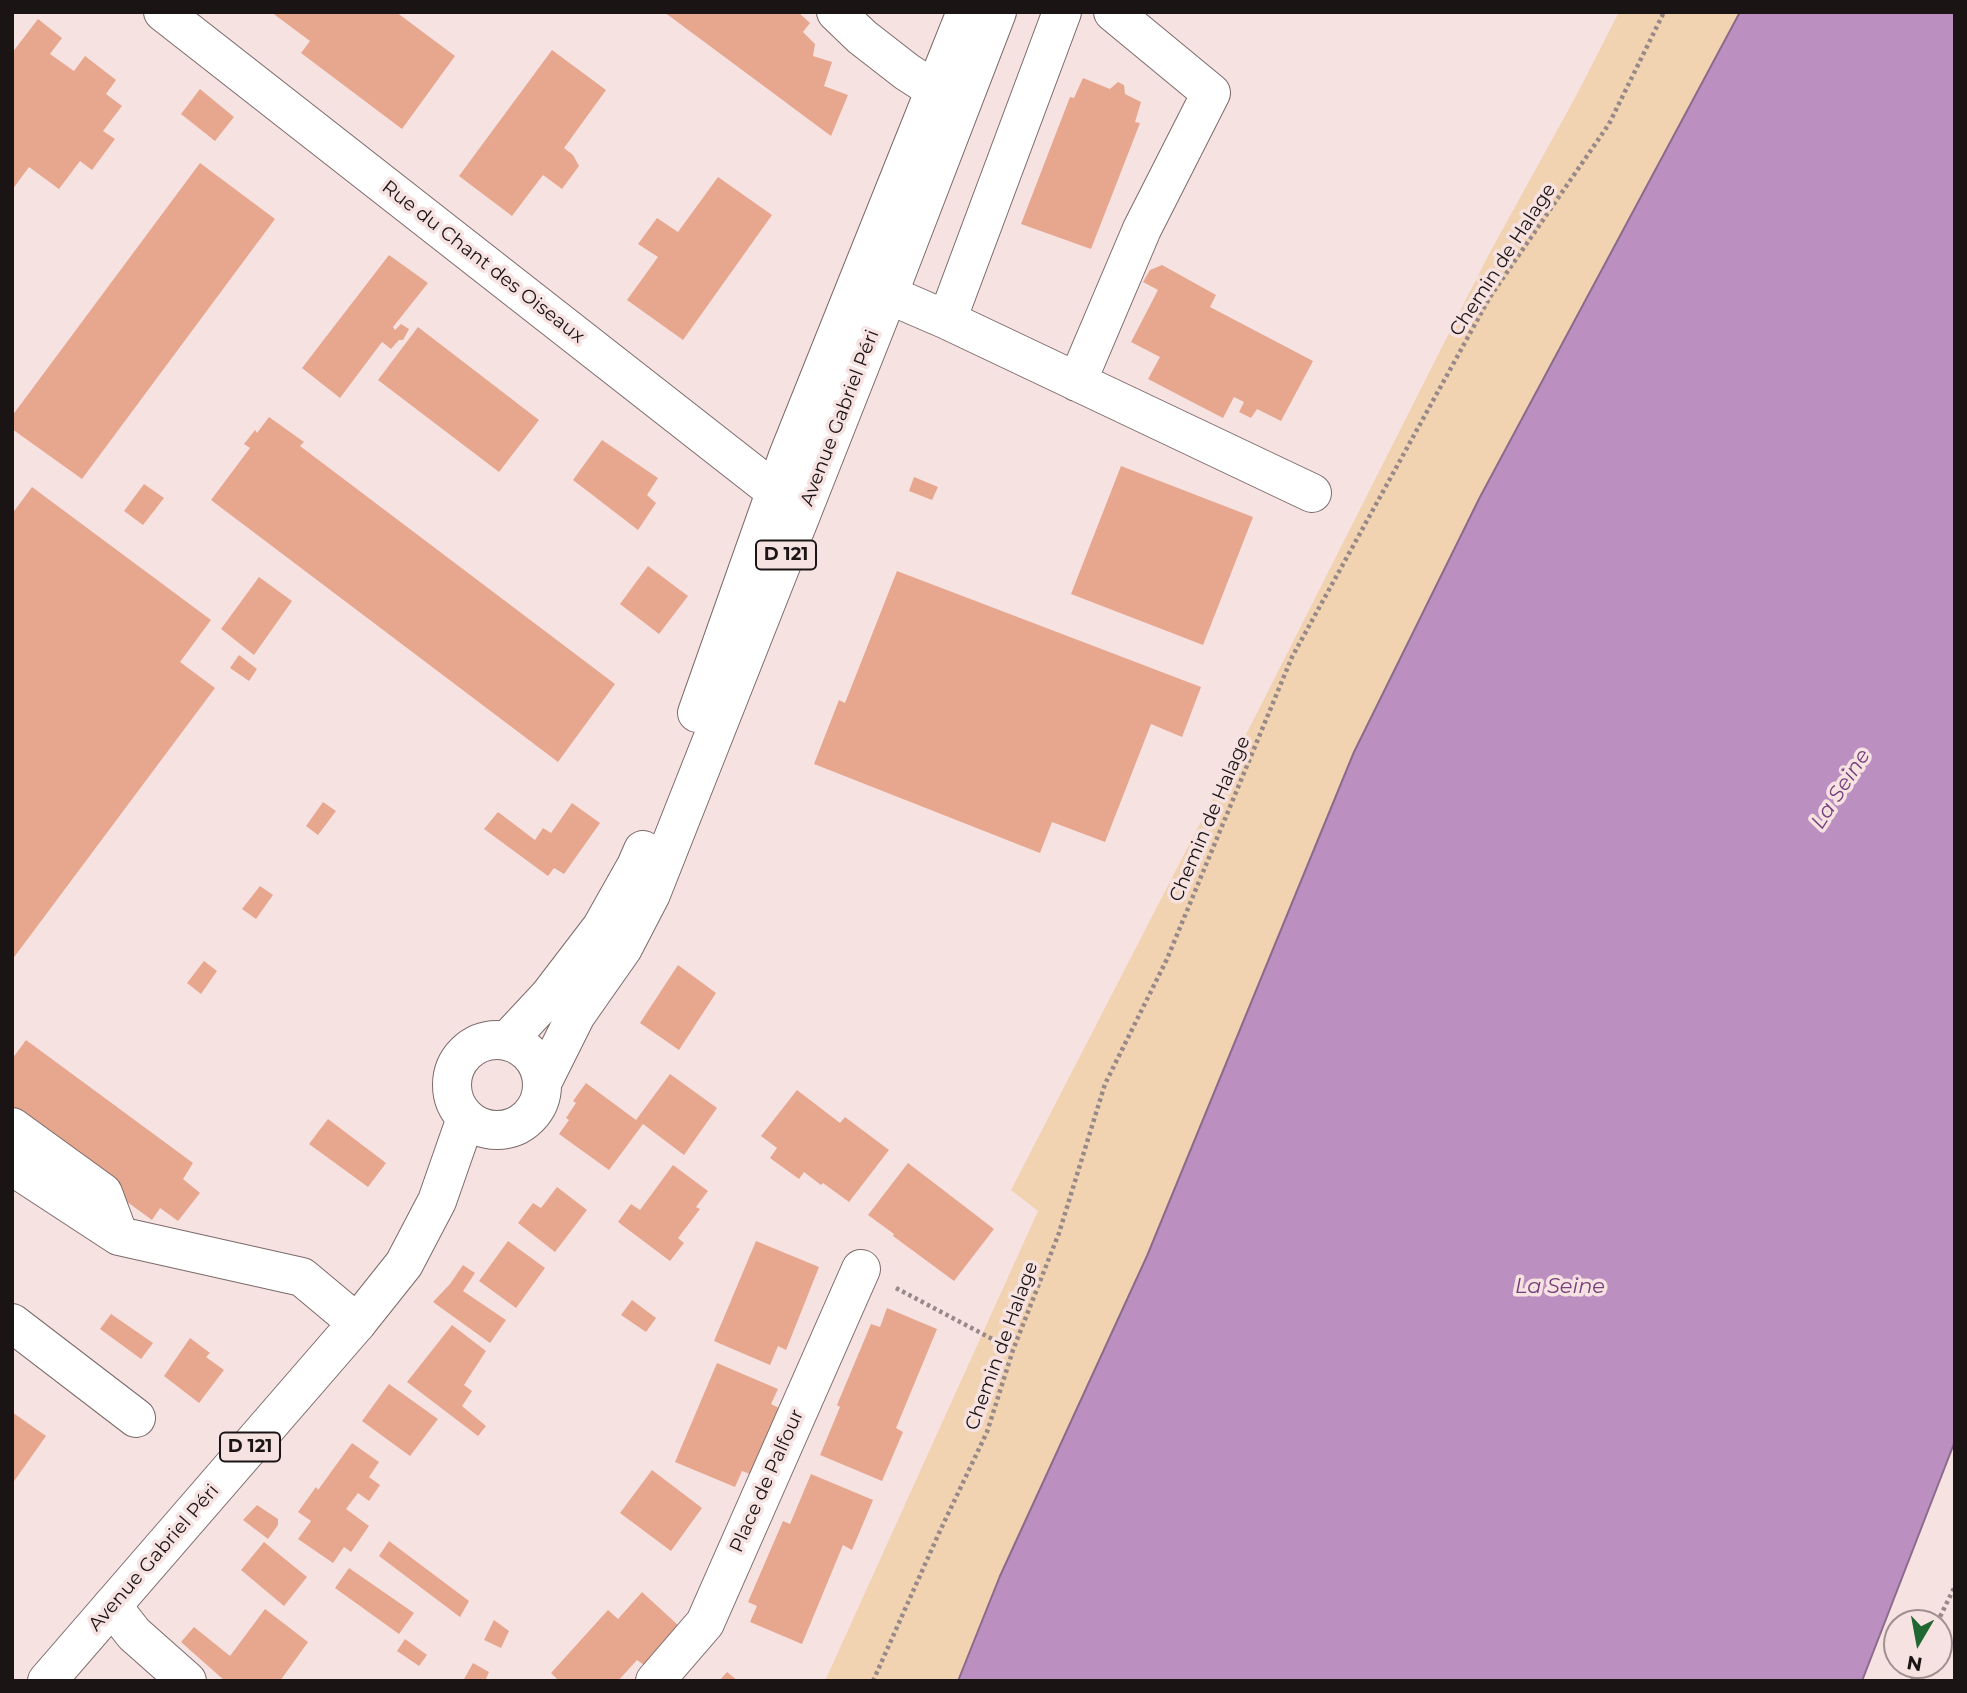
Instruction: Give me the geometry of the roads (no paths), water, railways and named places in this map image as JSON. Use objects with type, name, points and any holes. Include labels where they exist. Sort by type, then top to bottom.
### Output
[{"type":"main road","name":"Rue du Chant des Oiseaux","points":[[163,12],[790,500]]},
{"type":"main road","points":[[836,12],[862,37],[907,72],[949,96]]},
{"type":"main road","name":"Avenue Gabriel Péri","points":[[949,96],[966,12]]},
{"type":"main road","name":"Avenue Gabriel Péri","points":[[437,1201],[506,1130],[530,1117],[537,1107],[542,1081],[576,1016],[623,948],[651,894],[790,500],[949,96],[996,12]]},
{"type":"main road","points":[[947,320],[1062,12]]},
{"type":"main road","points":[[1077,382],[1142,229],[1211,93],[1113,12]]},
{"type":"main road","points":[[873,289],[947,320],[1312,493]]},
{"type":"main road","name":"Avenue Gabriel Péri","points":[[506,1041],[549,996],[601,928],[636,866],[695,718],[790,500]]},
{"type":"main road","points":[[506,1130],[490,1130],[460,1112],[453,1098],[453,1077],[460,1058],[480,1043],[491,1040],[517,1044],[530,1054],[538,1065],[542,1081]]},
{"type":"main road","name":"Avenue Gabriel Péri","points":[[47,1681],[357,1323],[404,1264],[437,1201],[466,1118]]},
{"type":"main road","points":[[12,1127],[103,1193],[119,1236]]},
{"type":"main road","points":[[12,1166],[119,1236],[302,1277],[357,1323]]},
{"type":"main road","name":"Place de Palfour","points":[[655,1681],[705,1623],[860,1269]]},
{"type":"main road","points":[[12,1323],[136,1418]]},
{"type":"main road","points":[[112,1606],[134,1634],[187,1681]]},
{"type":"water","name":"La Seine","points":[[1740,12],[1955,12],[1955,1441],[1890,1609],[1883,1609],[1883,1627],[1862,1681],[958,1681],[1000,1576],[1147,1256],[1354,752],[1480,497]]}]
